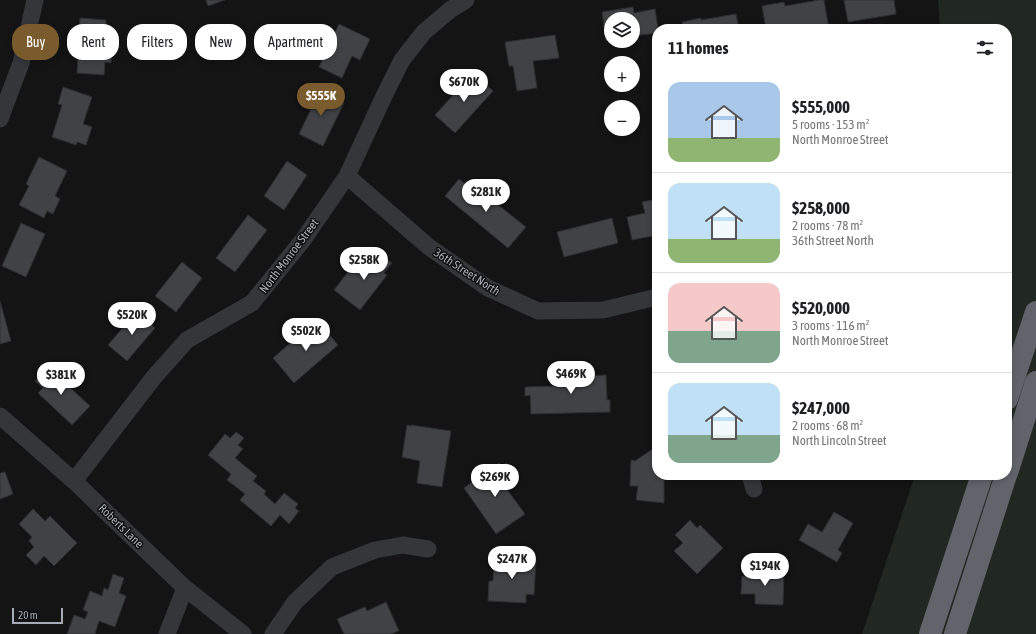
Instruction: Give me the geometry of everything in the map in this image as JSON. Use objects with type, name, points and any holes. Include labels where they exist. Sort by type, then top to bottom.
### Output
[{"type":"highway","points":[[1012,384],[1036,312]]},
{"type":"highway","points":[[1012,458],[1036,382]]},
{"type":"highway","points":[[930,634],[980,480]]},
{"type":"highway","points":[[955,634],[1005,480]]},
{"type":"street","points":[[0,119],[21,64],[35,0]]},
{"type":"street","name":"North Monroe Street","points":[[74,481],[154,377],[187,340],[252,303],[303,240],[346,176],[402,60],[424,32],[450,10],[466,0]]},
{"type":"street","name":"36th Street North","points":[[346,176],[429,247],[488,288],[538,311],[603,310],[652,298]]},
{"type":"street","name":"Roberts Lane","points":[[0,416],[74,481],[185,588],[243,634]]},
{"type":"street","points":[[273,634],[295,602],[332,567],[375,550],[403,544],[428,549]]},
{"type":"street","points":[[167,634],[185,588]]},
{"type":"shaded area","points":[[938,0],[1036,0],[1036,634],[862,634],[913,480],[1012,480],[1012,24],[940,24]]},
{"type":"building","points":[[206,0],[225,0],[208,6]]},
{"type":"building","points":[[824,0],[828,24],[765,24],[762,6],[784,2],[785,6]]},
{"type":"building","points":[[844,0],[894,0],[896,14],[848,22]]},
{"type":"building","points":[[633,7],[634,12],[604,12],[604,26],[602,12]]},
{"type":"building","points":[[655,9],[657,24],[652,24],[652,34],[640,35],[639,12]]},
{"type":"building","points":[[736,14],[738,24],[683,24],[682,22],[701,18],[701,20]]},
{"type":"building","points":[[80,18],[106,20],[106,24],[80,24]]},
{"type":"building","points":[[339,24],[370,39],[360,60],[352,56],[342,78],[319,67],[322,60],[337,60],[337,28]]},
{"type":"building","points":[[555,35],[559,58],[533,61],[537,88],[517,91],[513,66],[509,66],[505,42]]},
{"type":"building","points":[[78,60],[111,60],[111,63],[105,62],[104,75],[77,73]]},
{"type":"building","points":[[473,73],[493,91],[455,133],[435,115]]},
{"type":"building","points":[[63,87],[92,97],[83,124],[92,127],[86,145],[77,142],[76,145],[52,137],[62,105],[58,104]]},
{"type":"building","points":[[316,89],[344,103],[323,146],[299,134],[311,109],[307,107]]},
{"type":"building","points":[[39,157],[67,171],[55,196],[60,199],[53,214],[47,211],[44,218],[19,205],[29,186],[26,184]]},
{"type":"building","points":[[287,161],[307,175],[284,210],[264,196]]},
{"type":"building","points":[[459,179],[477,194],[483,187],[495,197],[492,200],[526,227],[508,248],[445,196]]},
{"type":"building","points":[[652,200],[652,236],[632,240],[627,217],[645,213],[642,202]]},
{"type":"building","points":[[248,215],[267,230],[235,272],[216,258]]},
{"type":"building","points":[[612,218],[618,243],[564,257],[557,232]]},
{"type":"building","points":[[21,223],[45,234],[26,277],[2,266]]},
{"type":"building","points":[[377,252],[392,263],[384,273],[387,275],[360,310],[334,290],[351,268],[357,272],[366,259],[370,262]]},
{"type":"building","points":[[182,262],[202,278],[176,312],[155,296]]},
{"type":"building","points":[[0,301],[11,341],[0,344]]},
{"type":"building","points":[[136,312],[155,328],[127,361],[108,345]]},
{"type":"building","points":[[317,320],[338,345],[294,383],[273,358]]},
{"type":"building","points":[[48,367],[90,406],[72,425],[38,393],[43,388],[35,381]]},
{"type":"building","points":[[590,370],[590,376],[606,375],[607,400],[610,400],[610,412],[531,414],[530,395],[525,396],[525,387],[559,386],[559,376],[574,376],[574,371]]},
{"type":"building","points":[[407,425],[451,431],[442,487],[417,483],[420,461],[402,457]]},
{"type":"building","points":[[236,432],[244,438],[238,445],[243,449],[235,458],[257,476],[253,481],[266,491],[264,494],[275,504],[284,493],[298,504],[295,508],[299,511],[289,524],[280,515],[271,526],[240,500],[245,494],[227,480],[231,474],[208,455],[225,434],[230,438]]},
{"type":"building","points":[[652,449],[652,480],[664,480],[664,503],[636,500],[638,486],[630,486],[631,460],[635,461]]},
{"type":"building","points":[[499,463],[501,467],[506,463],[512,472],[509,474],[511,478],[503,484],[525,514],[496,534],[464,488]]},
{"type":"building","points":[[5,472],[13,494],[0,499],[0,473]]},
{"type":"building","points":[[33,509],[45,521],[50,516],[77,543],[54,566],[44,556],[36,565],[26,555],[34,547],[29,541],[32,537],[19,524]]},
{"type":"building","points":[[834,512],[853,523],[838,550],[842,553],[837,562],[799,540],[808,524],[822,532]]},
{"type":"building","points":[[690,520],[697,528],[700,525],[723,548],[697,574],[674,551],[683,543],[675,535]]},
{"type":"building","points":[[494,555],[523,557],[523,560],[536,561],[534,595],[526,594],[526,603],[488,601],[489,581],[493,581]]},
{"type":"building","points":[[756,570],[784,571],[783,605],[755,604],[755,594],[741,594],[742,576],[756,577]]},
{"type":"building","points":[[113,574],[124,578],[119,593],[126,596],[115,627],[99,621],[95,634],[67,634],[74,615],[85,619],[88,612],[83,610],[90,591],[102,596],[104,588],[108,590]]},
{"type":"building","points":[[386,602],[399,631],[391,634],[344,634],[337,619],[365,607],[367,611]]}]
